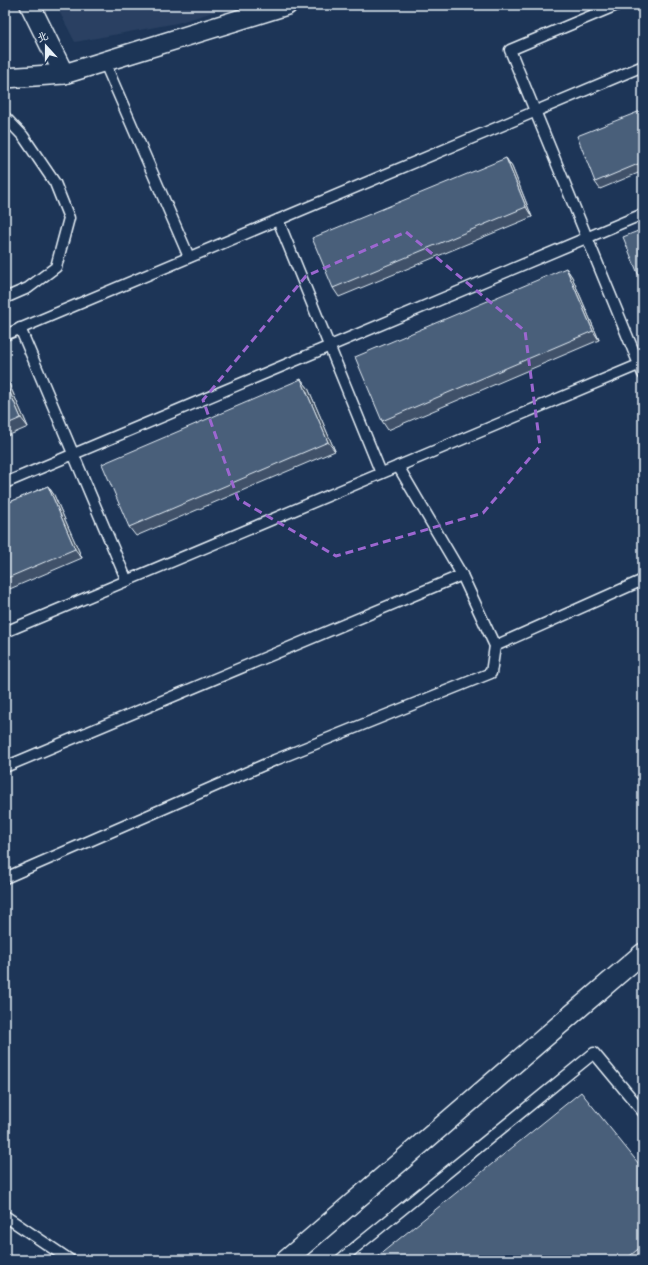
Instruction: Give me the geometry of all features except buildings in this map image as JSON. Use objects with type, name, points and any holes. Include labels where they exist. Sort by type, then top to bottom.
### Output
[{"type":"street","points":[[30,5],[64,74]]},
{"type":"street","points":[[5,78],[64,74],[104,60],[287,5]]},
{"type":"street","points":[[286,1260],[643,953]]},
{"type":"lane","points":[[616,5],[510,50],[534,112],[641,364],[643,374]]},
{"type":"lane","points":[[104,60],[189,257]]},
{"type":"lane","points":[[5,335],[643,66]]},
{"type":"lane","points":[[5,117],[23,136],[55,183],[69,218],[56,267],[28,288],[5,298]]},
{"type":"lane","points":[[5,483],[643,214]]},
{"type":"lane","points":[[278,220],[381,473]]},
{"type":"lane","points":[[20,328],[127,581]]},
{"type":"lane","points":[[5,632],[641,364]]},
{"type":"lane","points":[[5,878],[275,760],[491,673],[495,646],[462,575],[398,466]]},
{"type":"lane","points":[[5,767],[462,575]]},
{"type":"lane","points":[[495,646],[643,580]]},
{"type":"lane","points":[[340,1260],[594,1054],[643,1112]]},
{"type":"lane","points":[[5,1216],[70,1260]]},
{"type":"highlighted area","points":[[406,232],[525,331],[540,446],[483,513],[336,556],[238,499],[203,400],[306,276]]},
{"type":"shaded area","points":[[56,5],[236,5],[177,23],[75,42]]}]
